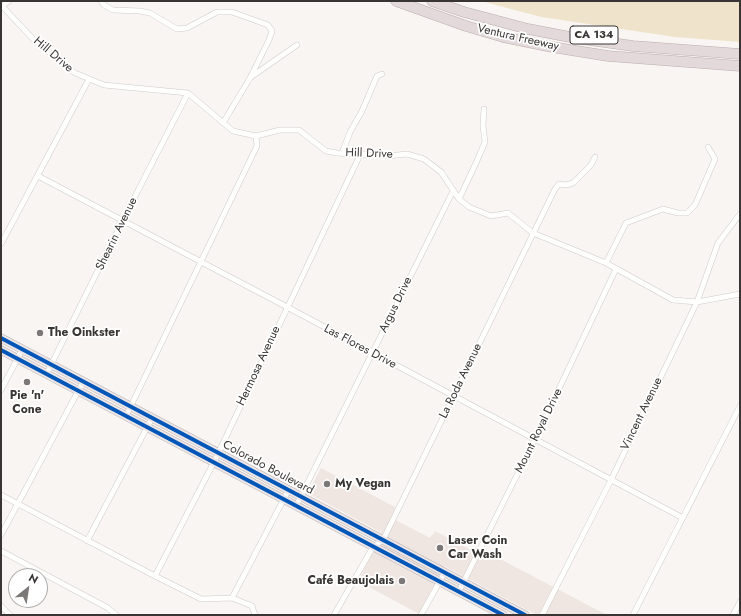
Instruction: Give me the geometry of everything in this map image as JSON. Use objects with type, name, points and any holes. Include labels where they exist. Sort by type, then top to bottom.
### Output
[{"type":"highway","name":"Ventura Freeway","points":[[396,1],[466,26],[503,37],[552,47],[608,56],[740,66]]},
{"type":"highway","points":[[432,1],[464,12],[528,29],[575,38],[633,46],[740,54]]},
{"type":"highway","name":"Ventura Freeway","points":[[450,1],[507,18],[579,33],[609,38],[740,50]]},
{"type":"highway","points":[[466,26],[476,23],[531,37],[590,48],[740,62]]},
{"type":"main road","name":"Colorado Boulevard","points":[[1,338],[51,366],[525,615]]},
{"type":"main road","name":"Colorado Boulevard","points":[[1,350],[503,615]]},
{"type":"street","points":[[1,6],[9,1]]},
{"type":"street","points":[[101,1],[104,5],[113,10],[150,13],[177,29],[187,28],[217,12],[232,12],[268,25],[272,31],[269,40],[250,78],[224,123]]},
{"type":"street","name":"Hill Drive","points":[[1,6],[34,40],[75,73],[104,85],[188,93],[233,131],[256,136],[280,130],[298,130],[326,151],[360,155],[388,156],[407,154],[424,159],[441,172],[459,199],[469,207],[491,216],[508,213],[533,233],[606,264],[673,300],[697,302],[740,294]]},
{"type":"street","points":[[250,78],[297,45]]},
{"type":"street","points":[[342,153],[350,132],[362,111],[377,76],[382,74]]},
{"type":"street","points":[[1,244],[89,79]]},
{"type":"street","name":"Shearin Avenue","points":[[46,375],[188,93]]},
{"type":"street","points":[[459,199],[484,142],[484,109]]},
{"type":"street","points":[[126,416],[257,146],[256,136]]},
{"type":"street","points":[[606,264],[626,223],[663,209],[678,213],[687,213],[695,205],[715,159],[708,147]]},
{"type":"street","name":"Hermosa Avenue","points":[[155,576],[214,462],[360,155]]},
{"type":"street","name":"La Roda Avenue","points":[[334,615],[373,547],[383,540],[555,189],[559,184],[566,185],[573,183],[591,165],[595,157]]},
{"type":"street","name":"Las Flores Drive","points":[[38,176],[683,518]]},
{"type":"street","name":"Argus Drive","points":[[296,506],[453,190]]},
{"type":"street","name":"Vincent Avenue","points":[[542,615],[611,480],[697,302],[718,243],[740,214]]},
{"type":"street","name":"Mount Royal Drive","points":[[459,592],[535,439],[616,269]]},
{"type":"street","points":[[1,390],[22,350]]},
{"type":"street","points":[[1,535],[83,382]]},
{"type":"street","points":[[633,615],[740,406]]},
{"type":"street","points":[[87,541],[152,418]]},
{"type":"street","points":[[232,598],[288,491]]},
{"type":"street","points":[[1,494],[87,541],[201,599],[232,598],[252,606],[255,615]]},
{"type":"street","points":[[1,552],[108,608],[116,615]]},
{"type":"street","points":[[421,615],[445,572]]},
{"type":"street","points":[[733,615],[740,602]]},
{"type":"street","points":[[1,607],[10,615]]},
{"type":"street","points":[[506,615],[510,607]]},
{"type":"shaded area","points":[[481,1],[740,1],[740,42],[675,37],[541,17]]},
{"type":"shaded area","points":[[321,468],[395,507],[392,518],[430,538],[435,531],[480,555],[483,550],[607,615],[537,615],[444,566],[419,614],[358,581],[382,533],[308,493]]},
{"type":"cycle path","points":[[1,338],[525,615]]},
{"type":"cycle path","points":[[1,350],[503,615]]},
{"type":"place","name":"The Oinkster","points":[[40,333]]},
{"type":"place","name":"Pie 'n' Cone","points":[[27,382]]},
{"type":"place","name":"My Vegan","points":[[327,484]]},
{"type":"place","name":"Laser Coin Car Wash","points":[[440,548]]},
{"type":"place","name":"Café Beaujolais","points":[[402,581]]}]
